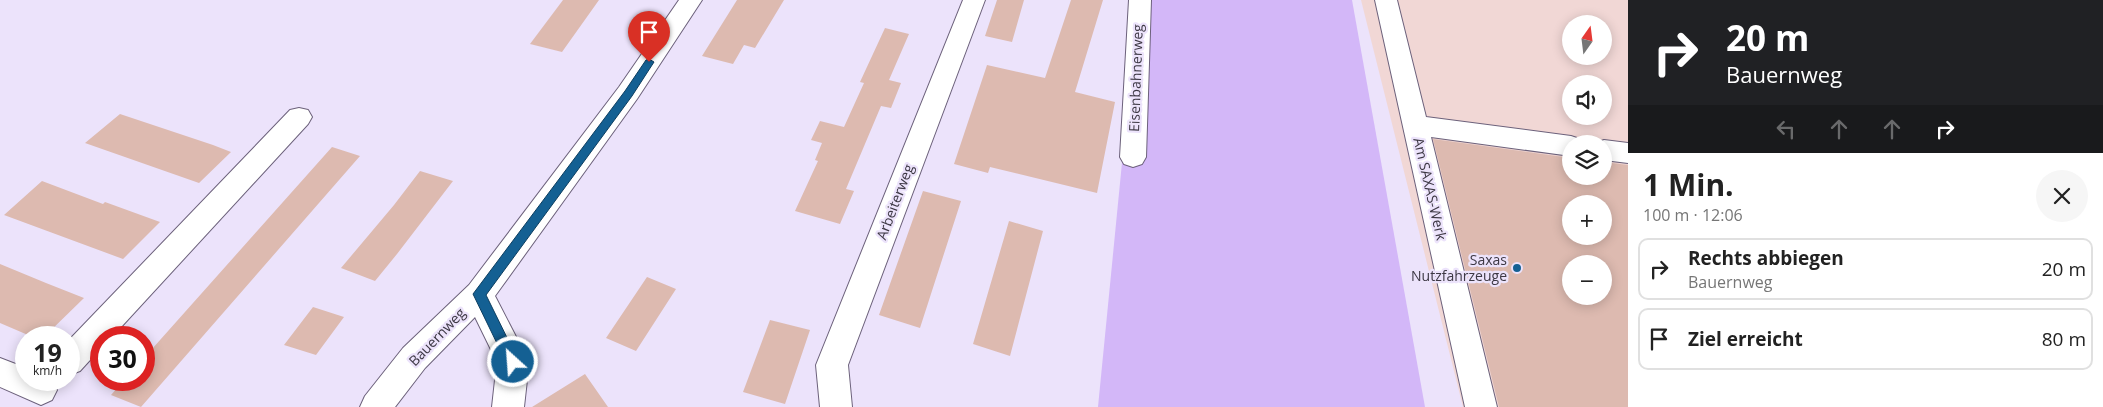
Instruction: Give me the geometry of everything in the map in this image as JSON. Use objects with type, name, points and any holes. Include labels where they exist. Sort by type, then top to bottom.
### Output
[{"type":"street","name":"Bauernweg","points":[[376,407],[414,358],[479,294],[628,93],[691,0]]},
{"type":"street","name":"Arbeiterweg","points":[[836,407],[832,365],[974,0]]},
{"type":"street","name":"Eisenbahnerweg","points":[[1133,157],[1140,0]]},
{"type":"street","name":"Am SAXAS-Werk","points":[[1386,0],[1481,407]]},
{"type":"street","points":[[80,349],[299,117]]},
{"type":"street","points":[[1415,124],[1562,145]]},
{"type":"street","points":[[1612,151],[1628,153]]},
{"type":"street","points":[[479,294],[513,362],[508,407]]},
{"type":"street","points":[[0,372],[39,392]]},
{"type":"shaded area","points":[[1138,0],[1352,0],[1425,407],[1098,407]]},
{"type":"shaded area","points":[[1361,0],[1628,0],[1628,407],[1463,407]]},
{"type":"building","points":[[563,0],[599,0],[562,52],[530,44]]},
{"type":"building","points":[[737,0],[784,0],[755,48],[744,45],[733,64],[702,56]]},
{"type":"building","points":[[997,0],[1024,0],[1012,42],[985,36]]},
{"type":"building","points":[[1071,0],[1103,0],[1075,92],[1115,102],[1097,193],[990,167],[988,173],[954,164],[987,65],[1045,78]]},
{"type":"building","points":[[885,28],[909,34],[889,80],[901,83],[891,108],[881,106],[846,189],[854,191],[840,224],[795,211],[818,161],[815,160],[822,143],[811,140],[820,121],[844,127],[864,83],[860,82]]},
{"type":"building","points":[[120,114],[231,152],[199,183],[85,143]]},
{"type":"building","name":"Saxas Nutzfahrzeuge","points":[[1433,139],[1562,157],[1562,185],[1612,185],[1612,163],[1628,165],[1628,407],[1499,407]]},
{"type":"building","points":[[332,147],[360,156],[155,391],[155,346]]},
{"type":"building","points":[[420,171],[453,181],[397,254],[375,281],[341,268],[394,205]]},
{"type":"building","points":[[42,181],[103,204],[105,202],[160,222],[123,259],[4,215]]},
{"type":"building","points":[[923,191],[961,201],[920,328],[879,315]]},
{"type":"building","points":[[1009,221],[1043,231],[1010,356],[973,344]]},
{"type":"building","points":[[0,264],[84,298],[55,326],[15,326],[15,329],[0,323]]},
{"type":"building","points":[[647,277],[676,289],[636,351],[606,338]]},
{"type":"building","points":[[313,307],[344,317],[316,355],[284,345]]},
{"type":"building","points":[[770,320],[810,330],[785,404],[743,392]]},
{"type":"building","points":[[585,374],[608,407],[532,407]]},
{"type":"building","points":[[114,391],[155,391],[141,407],[111,395]]},
{"type":"place","name":"Saxas Nutzfahrzeuge","points":[[1517,268]]},
{"type":"route","points":[[513,362],[479,294],[649,62]]}]
